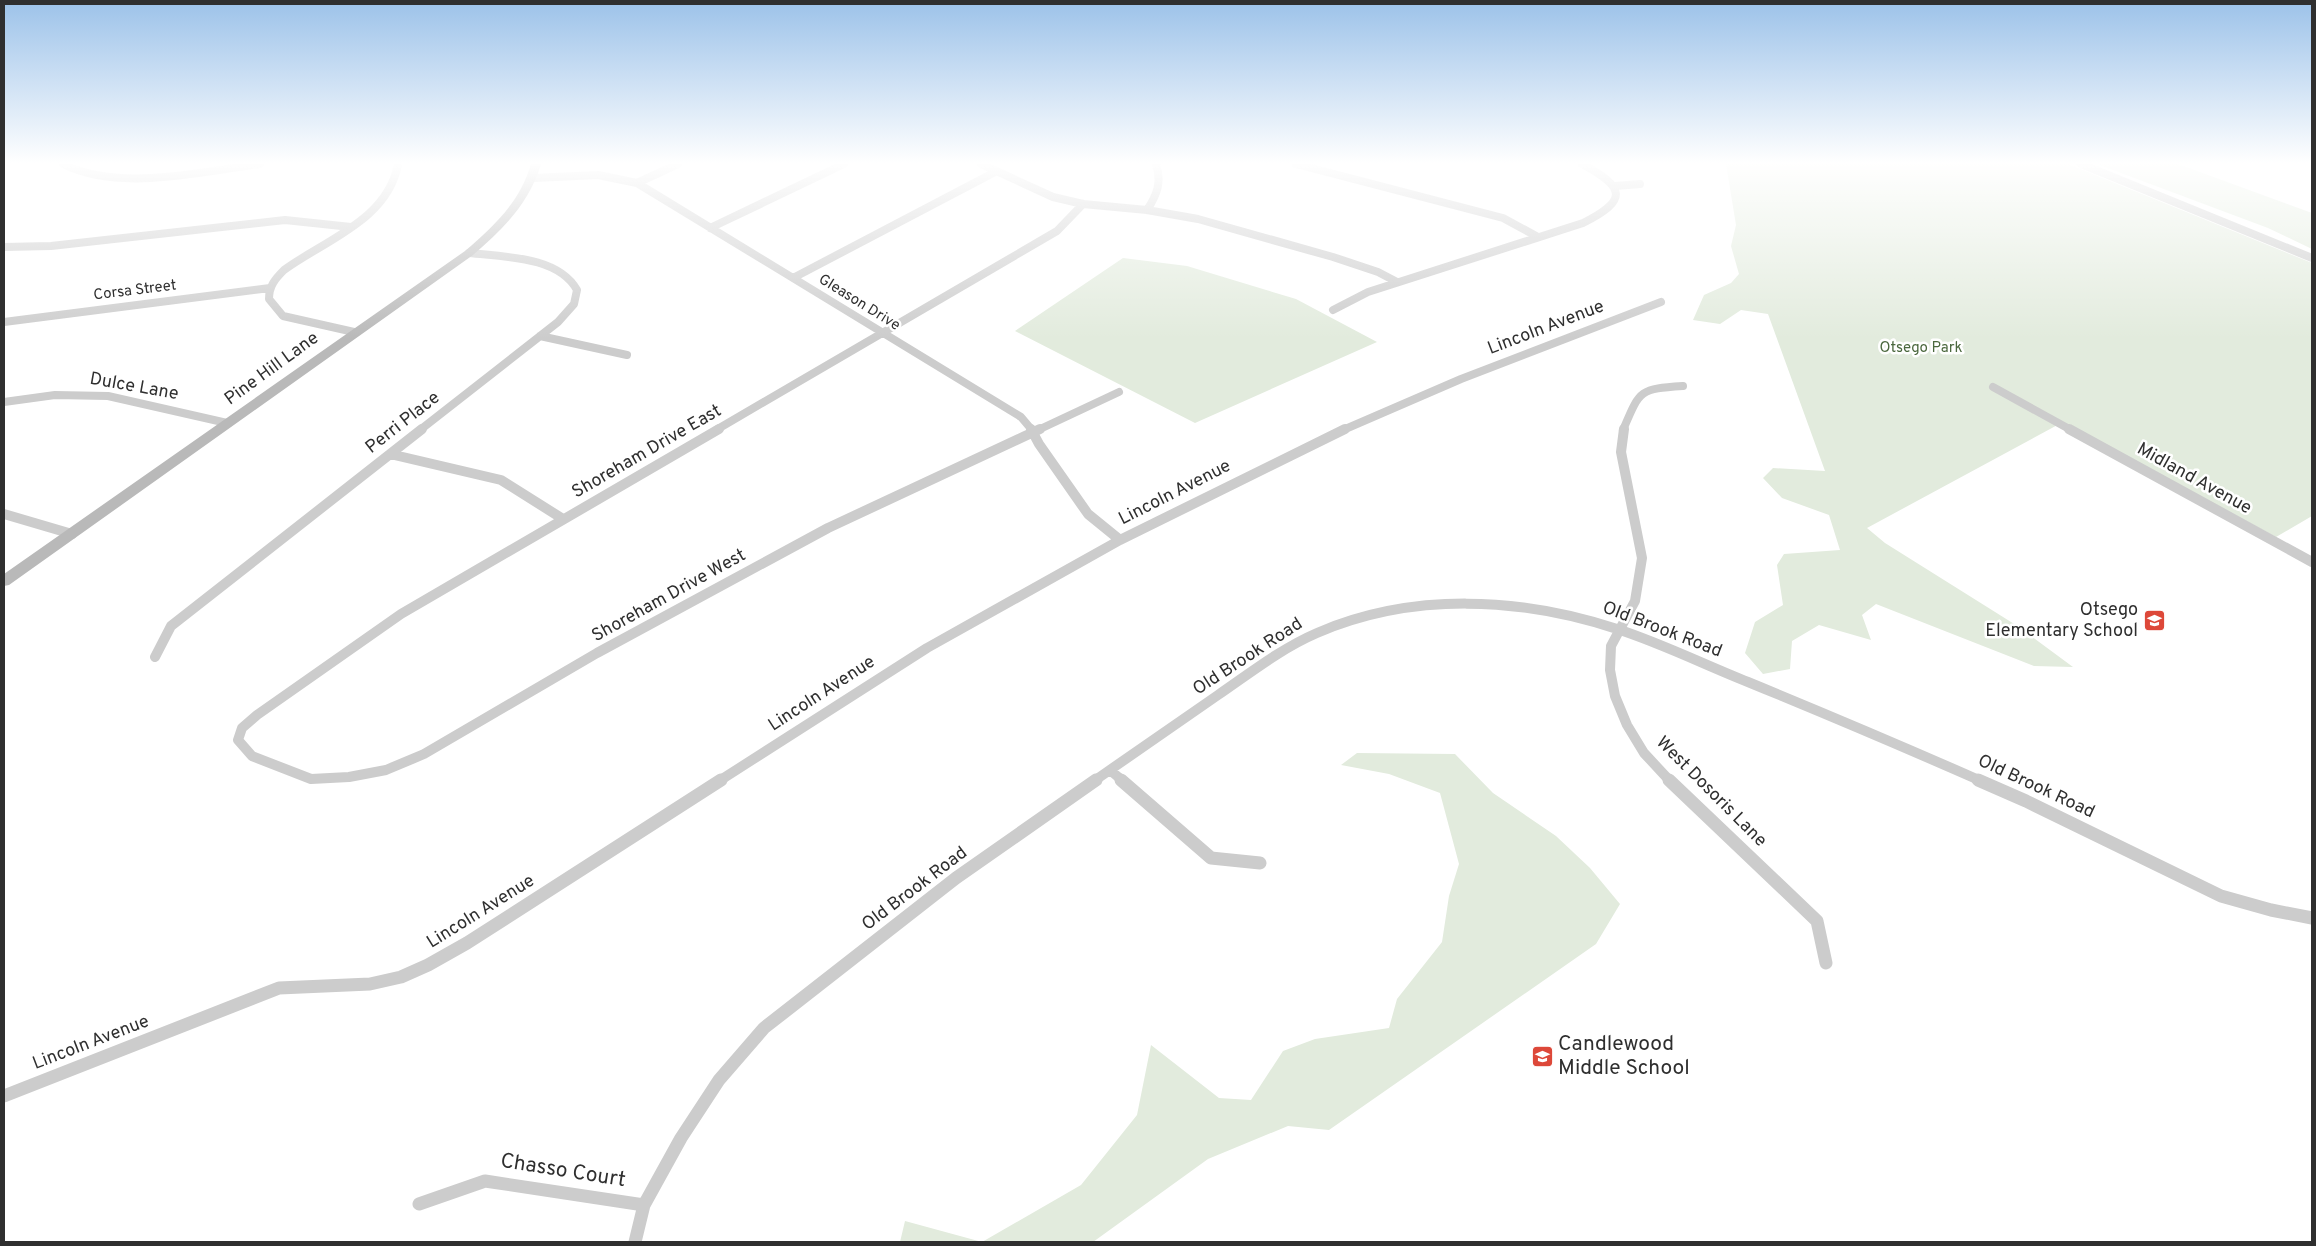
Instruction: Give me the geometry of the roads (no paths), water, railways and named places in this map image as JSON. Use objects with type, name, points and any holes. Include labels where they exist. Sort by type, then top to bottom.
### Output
[{"type":"street","points":[[4,246],[61,245],[259,222]]},
{"type":"street","points":[[318,222],[351,227]]},
{"type":"street","points":[[354,332],[283,316],[269,299],[270,288],[277,276],[357,222]]},
{"type":"street","name":"Pine Hill Lane","points":[[4,581],[354,332],[469,253],[503,222]]},
{"type":"street","name":"Gleason Drive","points":[[701,222],[1021,417],[1034,432],[1039,444],[1088,514],[1120,540]]},
{"type":"street","points":[[710,228],[722,222]]},
{"type":"street","points":[[793,278],[899,222]]},
{"type":"street","name":"Shoreham Drive East","points":[[238,740],[242,728],[256,714],[344,652],[470,572],[884,334],[1057,231],[1066,222]]},
{"type":"street","points":[[1206,222],[1333,257],[1378,272],[1398,282]]},
{"type":"street","points":[[1511,222],[1538,237]]},
{"type":"street","points":[[1333,310],[1368,292],[1585,222]]},
{"type":"street","points":[[2224,222],[2312,258]]},
{"type":"street","name":"Perri Place","points":[[155,658],[171,626],[540,336],[564,316],[574,304],[577,294],[576,282],[562,271],[543,264],[469,253]]},
{"type":"street","name":"Corsa Street","points":[[4,322],[270,288]]},
{"type":"street","name":"Lincoln Avenue","points":[[4,1096],[279,988],[370,984],[401,977],[428,965],[467,943],[927,648],[1120,540],[1317,441],[1460,379],[1661,302]]},
{"type":"street","points":[[540,336],[627,355]]},
{"type":"street","name":"West Dosoris Lane","points":[[1683,386],[1652,388],[1636,400],[1623,431],[1621,452],[1642,558],[1634,601],[1618,629],[1611,646],[1610,670],[1615,696],[1627,725],[1640,746],[1674,784],[1817,922],[1826,963]]},
{"type":"street","name":"Midland Avenue","points":[[1993,387],[2312,562]]},
{"type":"street","name":"Shoreham Drive West","points":[[238,740],[252,756],[311,779],[349,777],[386,770],[424,754],[597,653],[828,528],[1119,392]]},
{"type":"street","name":"Dulce Lane","points":[[4,402],[55,395],[108,396],[227,423]]},
{"type":"street","points":[[390,454],[501,480],[563,519]]},
{"type":"street","points":[[4,514],[72,534]]},
{"type":"street","name":"Old Brook Road","points":[[635,1242],[644,1204],[681,1138],[719,1080],[764,1028],[956,878],[1283,651],[1318,633],[1375,614],[1436,604],[1482,603],[1552,611],[1618,629],[1965,773],[2221,896],[2270,910],[2312,918]]},
{"type":"street","points":[[1111,771],[1211,858],[1260,863]]},
{"type":"street","name":"Chasso Court","points":[[419,1204],[485,1181],[644,1204]]},
{"type":"place","name":"Otsego Elementary School","points":[[2154,620]]},
{"type":"place","name":"Candlewood Middle School","points":[[1542,1056]]},
{"type":"park label","name":"Otsego Park","points":[[1921,348]]}]
